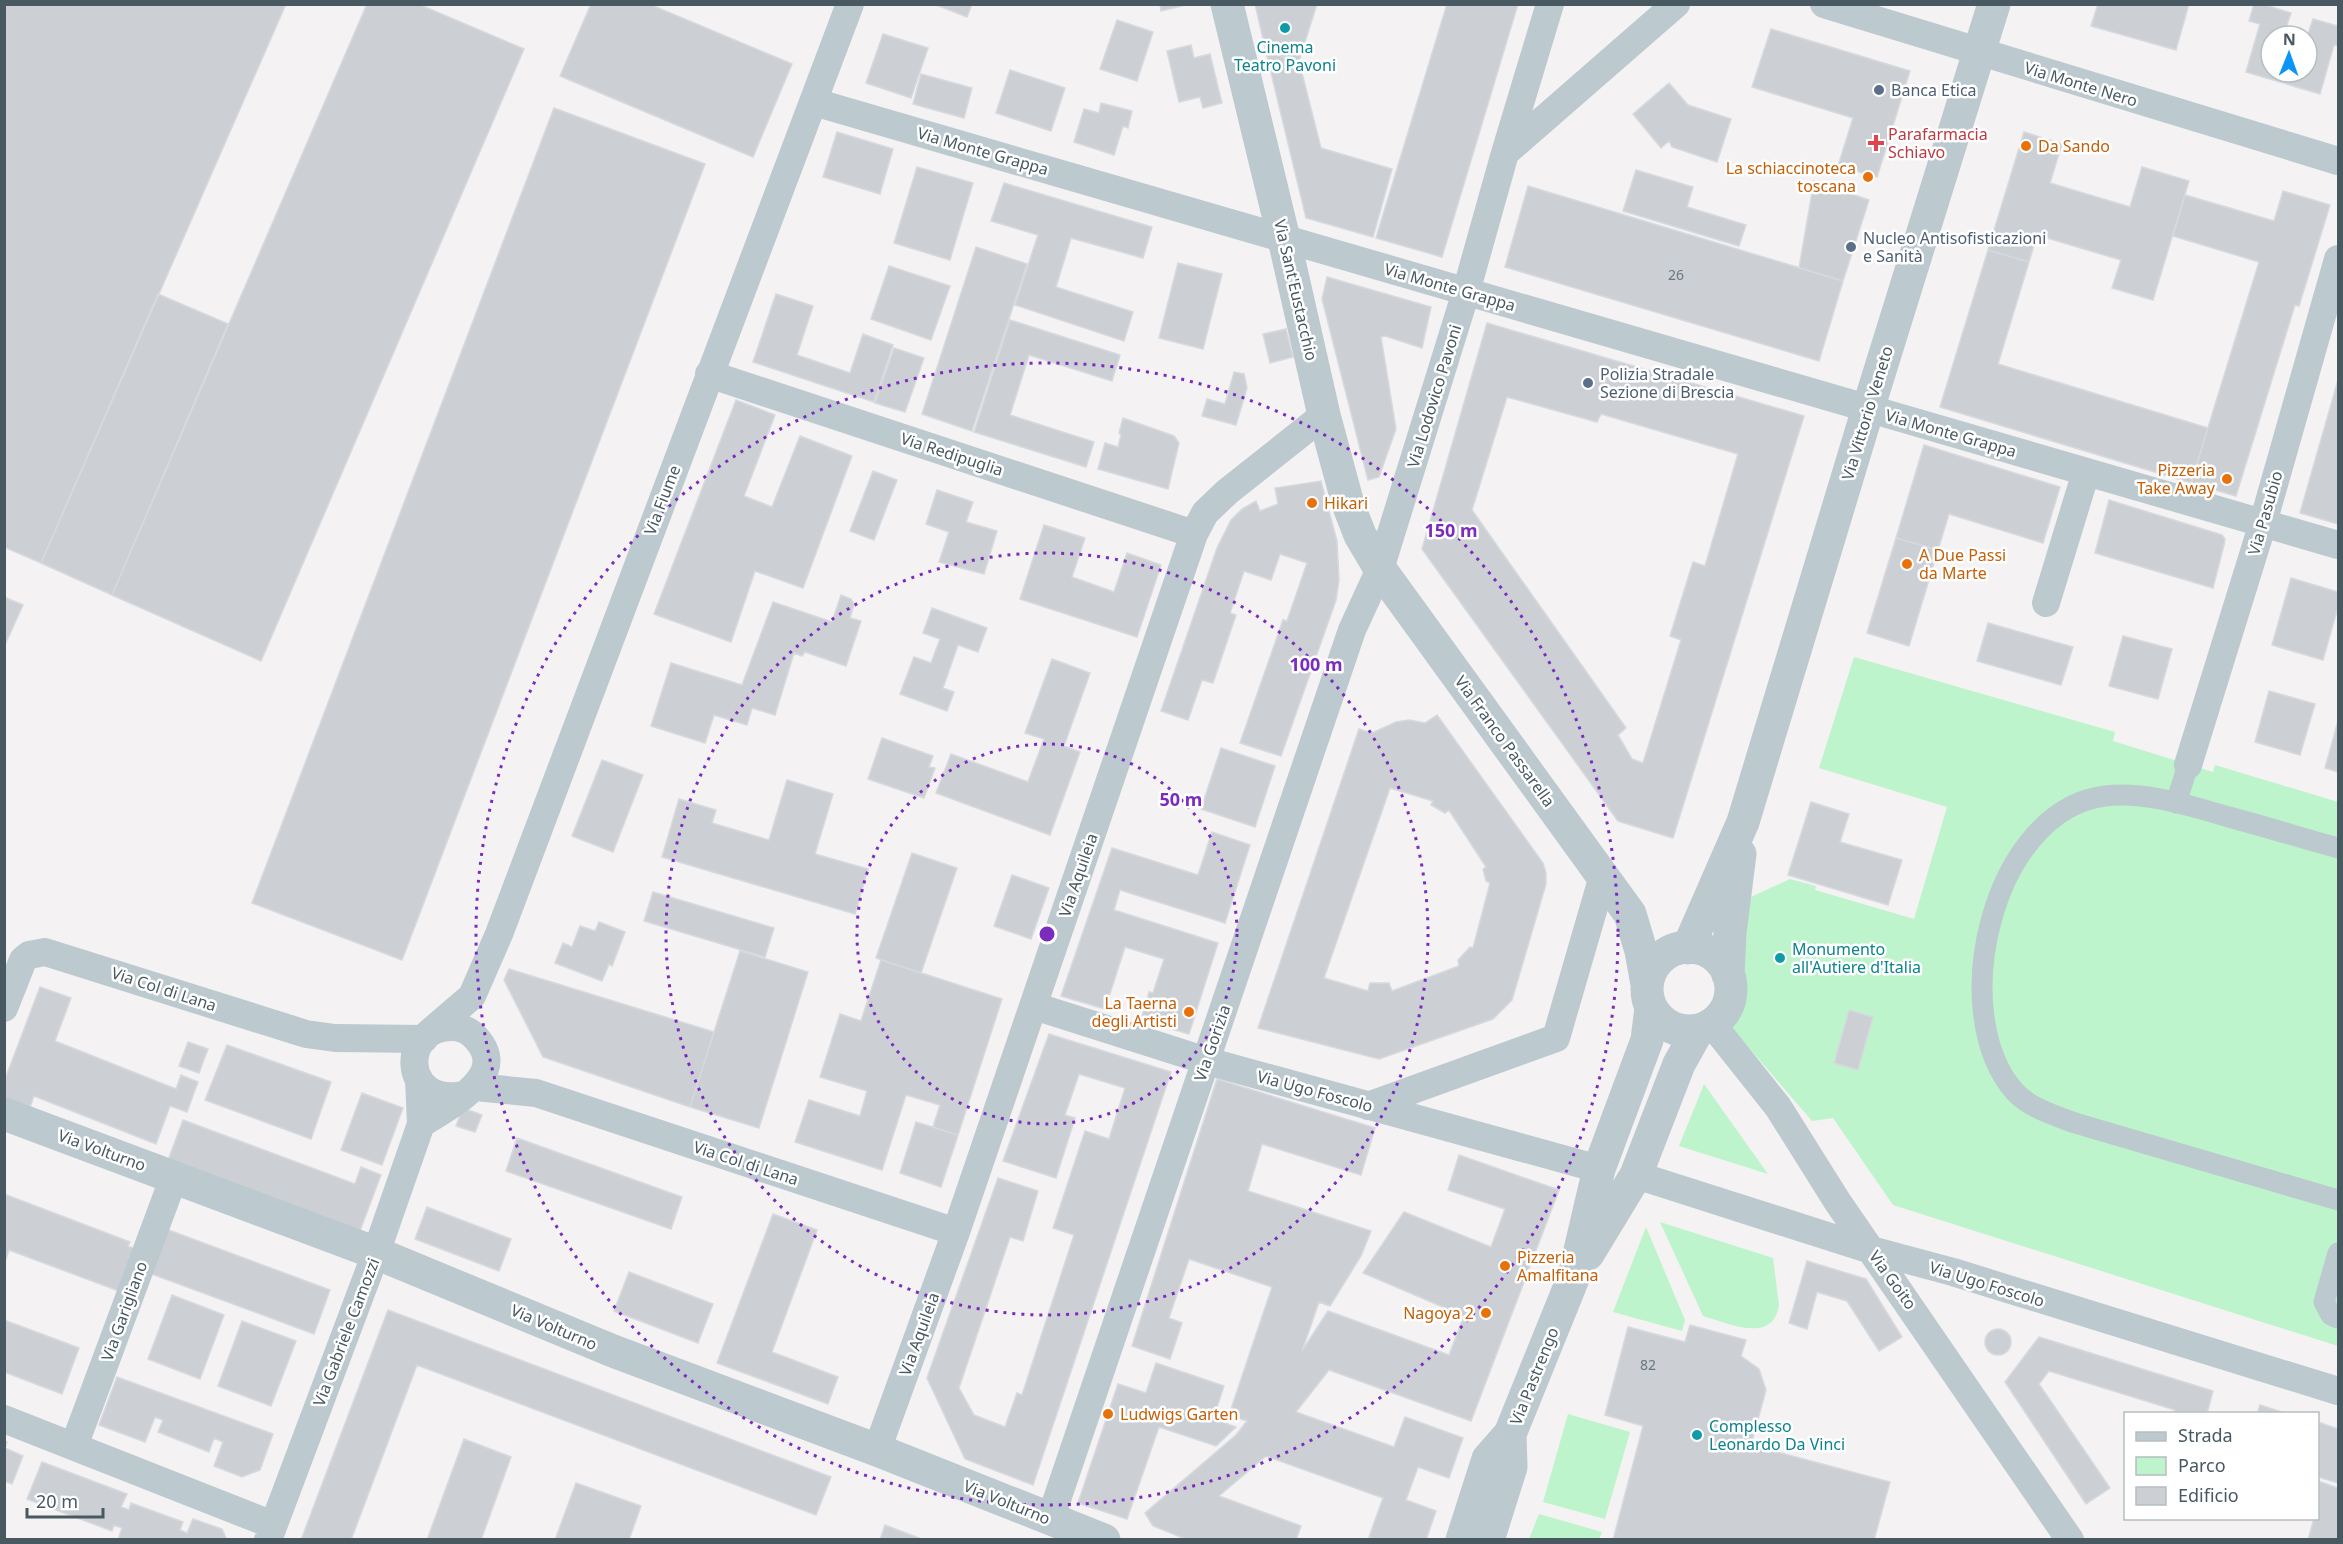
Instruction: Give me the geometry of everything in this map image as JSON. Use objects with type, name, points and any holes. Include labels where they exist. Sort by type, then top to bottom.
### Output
[{"type":"street","name":"Via Fiume","points":[[426,1036],[472,996],[499,933],[850,4]]},
{"type":"street","name":"Via Sant'Eustacchio","points":[[1227,4],[1324,415],[1348,504],[1360,535],[1380,569]]},
{"type":"street","name":"Via Lodovico Pavoni","points":[[1380,569],[1467,292],[1505,153],[1550,4]]},
{"type":"street","points":[[1505,153],[1676,4]]},
{"type":"street","name":"Via Monte Nero","points":[[1824,4],[2338,161]]},
{"type":"street","name":"Via Vittorio Veneto","points":[[1684,948],[1743,822],[1994,4]]},
{"type":"street","name":"Via Monte Grappa","points":[[814,102],[2338,545]]},
{"type":"street","name":"Via Pasubio","points":[[2188,765],[2263,523],[2338,259]]},
{"type":"street","name":"Via Redipuglia","points":[[709,374],[1194,534]]},
{"type":"street","name":"Via Aquileia","points":[[878,1450],[1034,1006],[1194,534],[1205,513],[1227,492],[1324,415]]},
{"type":"street","points":[[2046,603],[2086,472]]},
{"type":"street","name":"Via Franco Passarella","points":[[1380,569],[1630,914],[1641,951],[1649,996]]},
{"type":"street","name":"Via Gorizia","points":[[1050,1520],[1352,630],[1380,569]]},
{"type":"street","points":[[2176,803],[2188,765]]},
{"type":"street","points":[[2338,848],[2176,803],[2133,796],[2104,796],[2078,803],[2053,816],[2019,858],[2005,883],[1986,945],[1981,980],[1982,1012],[1987,1041],[1998,1069],[2016,1093],[2044,1112],[2338,1200]]},
{"type":"street","name":"Via Vittorio Veneto","points":[[1728,975],[1730,933],[1743,822]]},
{"type":"street","points":[[1368,1106],[1556,1038],[1603,876]]},
{"type":"street","name":"Via Franco Passarella","points":[[1630,914],[1684,948]]},
{"type":"street","points":[[1684,948],[1705,951],[1712,955],[1719,960],[1728,975],[1730,998],[1723,1012],[1705,1027],[1675,1029],[1661,1020],[1649,996],[1649,976],[1658,961],[1684,948]]},
{"type":"street","name":"Via Col di Lana","points":[[4,1008],[23,960],[29,954],[45,952],[306,1034],[358,1039],[426,1036]]},
{"type":"street","points":[[421,1124],[470,1091],[484,1074],[486,1059],[472,996]]},
{"type":"street","name":"Via Pastrengo","points":[[1462,1539],[1488,1460],[1510,1434],[1574,1276],[1599,1169],[1647,1040],[1649,996]]},
{"type":"street","name":"Via Ugo Foscolo","points":[[1034,1006],[1207,1061],[1599,1169]]},
{"type":"street","points":[[470,1091],[450,1098],[435,1095],[423,1086],[417,1076],[414,1058],[419,1044],[426,1036],[443,1027],[458,1027],[472,1033],[483,1049]]},
{"type":"street","name":"Via Pastrengo","points":[[1574,1276],[1636,1175],[1679,1064],[1705,1027]]},
{"type":"street","name":"Via Goito","points":[[1705,1027],[1778,1107],[1871,1250],[1899,1287],[2070,1539]]},
{"type":"street","name":"Via Col di Lana","points":[[358,1039],[417,1076]]},
{"type":"street","name":"Via Col di Lana","points":[[483,1049],[536,1093]]},
{"type":"street","name":"Via Gabriele Camozzi","points":[[270,1532],[376,1253],[421,1124],[417,1076]]},
{"type":"street","name":"Via Col di Lana","points":[[470,1091],[536,1093],[956,1232]]},
{"type":"street","name":"Via Volturno","points":[[4,1114],[376,1253],[613,1351],[878,1450],[1050,1520],[1104,1539]]},
{"type":"street","name":"Via Ugo Foscolo","points":[[1636,1175],[1871,1250],[1953,1272],[2338,1391]]},
{"type":"street","name":"Via Garigliano","points":[[74,1446],[174,1177]]},
{"type":"street","points":[[2338,1253],[2324,1302],[2331,1316],[2338,1318]]},
{"type":"street","points":[[4,1419],[74,1446],[270,1532]]},
{"type":"street","points":[[1488,1539],[1510,1467],[1510,1434]]},
{"type":"green space","points":[[1854,657],[2115,732],[2113,741],[2213,772],[2215,765],[2338,802],[2338,1346],[1893,1205],[1833,1118],[1812,1121],[1731,1027],[1742,1013],[1745,992],[1741,970],[1751,897],[1790,879],[1816,886],[1815,890],[1914,919],[1947,807],[1819,768]]},
{"type":"green space","points":[[1704,1084],[1768,1174],[1679,1146]]},
{"type":"green space","points":[[1660,1222],[1773,1258],[1779,1305],[1775,1317],[1768,1325],[1748,1328],[1703,1316]]},
{"type":"green space","points":[[1646,1227],[1685,1320],[1682,1331],[1613,1312]]},
{"type":"green space","points":[[1568,1414],[1630,1432],[1605,1519],[1543,1502]]},
{"type":"green space","points":[[1539,1514],[1602,1532],[1599,1539],[1529,1539]]},
{"type":"building","points":[[4,4],[286,4],[41,563],[4,547]]},
{"type":"building","points":[[367,4],[418,4],[524,49],[261,661],[112,595]]},
{"type":"building","points":[[591,4],[649,4],[792,64],[753,157],[560,76]]},
{"type":"building","points":[[934,4],[972,4],[967,17]]},
{"type":"building","points":[[1160,4],[1189,4],[1161,11]]},
{"type":"building","name":"Cinema Teatro Pavoni","points":[[1255,4],[1317,4],[1299,61],[1266,52]]},
{"type":"building","points":[[1447,4],[1518,4],[1442,257],[1376,238]]},
{"type":"building","points":[[2098,4],[2189,4],[2176,50],[2091,26]]},
{"type":"building","points":[[2254,4],[2262,4],[2291,13],[2287,24],[2260,24],[2249,21]]},
{"type":"building","points":[[2313,19],[2338,26],[2338,46],[2334,45],[2320,94],[2286,84],[2319,84],[2319,24],[2311,24]]},
{"type":"building","points":[[1117,20],[1153,32],[1137,81],[1100,69]]},
{"type":"building","points":[[2259,27],[2259,76],[2246,72]]},
{"type":"building","points":[[1771,29],[1910,71],[1877,177],[1838,166],[1853,118],[1752,87]]},
{"type":"building","points":[[883,34],[928,48],[911,98],[866,83]]},
{"type":"building","points":[[1191,45],[1194,58],[1210,54],[1222,103],[1203,108],[1200,97],[1179,102],[1167,51]]},
{"type":"building","points":[[1266,52],[1299,61],[1321,148],[1392,169],[1373,237],[1306,218]]},
{"type":"building","points":[[1010,70],[1065,88],[1051,131],[996,113]]},
{"type":"building","points":[[921,74],[972,88],[964,118],[913,104]]},
{"type":"building","points":[[1669,83],[1688,105],[1731,119],[1717,162],[1672,147],[1669,141],[1661,148],[1633,114]]},
{"type":"building","points":[[1101,103],[1132,111],[1128,128],[1123,126],[1114,155],[1074,142],[1084,109],[1099,113]]},
{"type":"building","points":[[554,108],[705,164],[402,960],[252,903]]},
{"type":"building","points":[[837,132],[893,149],[880,194],[823,177]]},
{"type":"building","points":[[2024,132],[2062,144],[2050,183],[2130,207],[2142,167],[2189,181],[2153,300],[2112,288],[2121,260],[2037,235],[2029,262],[1988,250]]},
{"type":"building","points":[[917,167],[973,183],[950,260],[894,243]]},
{"type":"building","points":[[1636,170],[1693,187],[1687,207],[1746,225],[1739,246],[1623,211]]},
{"type":"building","points":[[1814,181],[1869,200],[1843,281],[1799,268]]},
{"type":"building","points":[[1004,183],[1152,227],[1143,258],[1071,238],[1056,287],[1133,312],[1124,341],[1015,305],[1038,235],[991,221]]},
{"type":"building","points":[[1528,186],[1843,281],[1819,361],[1505,267]]},
{"type":"building","points":[[2283,191],[2330,205],[2299,306],[2295,305],[2236,496],[2191,483],[2259,262],[2173,236],[2185,195],[2274,221]]},
{"type":"building","points":[[976,247],[1027,264],[972,431],[922,414]]},
{"type":"building","points":[[1988,250],[2029,262],[1998,364],[2208,428],[2191,483],[1940,407]]},
{"type":"building","points":[[1178,263],[1222,274],[1203,349],[1159,338]]},
{"type":"building","points":[[889,266],[950,286],[931,340],[871,319]]},
{"type":"building","points":[[1327,277],[1431,307],[1422,348],[1385,336],[1381,337],[1396,429],[1379,477],[1368,480],[1322,299]]},
{"type":"building","points":[[158,294],[228,324],[112,595],[41,563]]},
{"type":"building","points":[[776,294],[813,306],[797,355],[850,373],[863,334],[893,345],[874,402],[753,362]]},
{"type":"building","points":[[1010,320],[1120,355],[1112,381],[1029,355],[1010,415],[1094,442],[1086,467],[974,432]]},
{"type":"building","points":[[1487,323],[1804,416],[1673,838],[1618,821],[1422,549]],"holes":[[[1507,397],[1597,422],[1601,414],[1738,454],[1705,566],[1693,562],[1670,636],[1681,640],[1643,763],[1632,759],[1618,735],[1626,728],[1472,510]]]},
{"type":"building","points":[[1286,329],[1293,357],[1270,363],[1263,334]]},
{"type":"building","points":[[894,348],[924,358],[905,412],[875,403]]},
{"type":"building","points":[[1234,372],[1244,374],[1247,388],[1236,425],[1202,416],[1207,399],[1225,404]]},
{"type":"building","points":[[2338,380],[2338,524],[2300,513]]},
{"type":"building","points":[[736,400],[775,415],[744,496],[772,507],[800,436],[852,456],[803,588],[755,571],[731,642],[654,614]]},
{"type":"building","points":[[1123,418],[1174,436],[1179,443],[1168,489],[1098,469],[1105,443],[1118,447]]},
{"type":"building","points":[[1924,445],[2060,487],[2043,543],[1949,514],[1938,550],[1896,538]]},
{"type":"building","points":[[873,471],[897,480],[874,540],[850,531]]},
{"type":"building","points":[[1321,481],[1337,541],[1339,580],[1336,600],[1281,756],[1240,743],[1283,620],[1287,621],[1307,563],[1280,554],[1271,580],[1244,571],[1230,613],[1236,615],[1213,683],[1202,680],[1188,720],[1161,711],[1217,548],[1231,520],[1242,509],[1256,501],[1260,511],[1278,504],[1275,488]]},
{"type":"building","points":[[937,490],[973,502],[966,522],[997,531],[984,574],[939,562],[949,532],[926,524]]},
{"type":"building","points":[[2109,500],[2222,535],[2225,539],[2224,545],[2213,588],[2095,553]]},
{"type":"building","points":[[1044,525],[1085,538],[1072,577],[1114,592],[1127,553],[1161,565],[1137,637],[1020,599]]},
{"type":"building","points":[[1896,538],[1938,550],[1909,646],[1867,633]]},
{"type":"building","points":[[2291,578],[2338,592],[2338,607],[2323,660],[2272,645]]},
{"type":"building","points":[[841,595],[851,599],[854,604],[850,618],[861,621],[846,666],[805,652],[802,656],[794,653],[775,715],[752,708],[747,725],[714,715],[705,743],[651,726],[671,663],[742,685],[773,602],[832,622]]},
{"type":"building","points":[[4,597],[23,605],[4,647]]},
{"type":"building","points":[[932,608],[987,628],[978,652],[958,645],[943,688],[954,692],[947,711],[900,694],[914,657],[931,663],[940,639],[923,633]]},
{"type":"building","points":[[1988,623],[2073,647],[2061,685],[1977,661]]},
{"type":"building","points":[[2123,636],[2172,649],[2158,699],[2109,686]]},
{"type":"building","points":[[1052,659],[1090,673],[1064,746],[1080,752],[1050,835],[936,793],[951,754],[1028,782],[1044,739],[1025,733]]},
{"type":"building","points":[[2269,691],[2315,704],[2300,755],[2255,742]]},
{"type":"building","points":[[1437,715],[1543,863],[1546,884],[1512,1000],[1493,1019],[1379,1059],[1258,1028],[1359,729],[1372,733],[1396,722],[1409,720],[1425,723]],"holes":[[[1390,788],[1433,801],[1431,805],[1445,813],[1449,810],[1486,867],[1483,869],[1486,881],[1490,883],[1473,948],[1470,947],[1458,960],[1459,966],[1392,991],[1389,983],[1370,983],[1368,991],[1324,978]]]},
{"type":"building","points":[[2338,721],[2338,772],[2325,768]]},
{"type":"building","points":[[882,738],[933,756],[929,767],[935,768],[924,798],[868,779]]},
{"type":"building","points":[[1221,748],[1275,766],[1255,827],[1201,809]]},
{"type":"building","points":[[602,760],[643,775],[613,852],[572,836]]},
{"type":"building","points":[[787,780],[833,794],[815,854],[868,869],[855,914],[662,857],[679,799],[716,810],[712,823],[769,840]]},
{"type":"building","points":[[1811,802],[1849,814],[1840,842],[1902,860],[1888,905],[1788,875]]},
{"type":"building","points":[[1212,832],[1250,845],[1225,923],[1120,890],[1114,910],[1218,943],[1189,1034],[1141,1020],[1149,992],[1153,993],[1164,959],[1125,947],[1105,1009],[1061,996],[1112,848],[1198,875]]},
{"type":"building","points":[[912,853],[957,868],[921,973],[876,958]]},
{"type":"building","points":[[1012,875],[1049,888],[1031,939],[994,926]]},
{"type":"building","points":[[653,892],[774,928],[765,957],[644,921]]},
{"type":"building","points":[[599,922],[625,932],[612,966],[609,964],[602,981],[555,963],[563,943],[572,947],[580,926],[595,931]]},
{"type":"building","points":[[740,951],[808,972],[759,1128],[690,1107]]},
{"type":"building","points":[[881,960],[1002,999],[958,1135],[933,1127],[940,1105],[906,1095],[882,1170],[795,1142],[809,1100],[860,1116],[867,1091],[820,1077],[840,1014],[861,1021]]},
{"type":"building","points":[[509,969],[714,1032],[690,1107],[543,1057],[504,980]]},
{"type":"building","points":[[40,987],[71,998],[55,1041],[176,1089],[181,1075],[198,1082],[187,1112],[170,1106],[156,1144],[34,1096],[30,1107],[4,1098],[4,1082]]},
{"type":"building","points":[[1849,1010],[1873,1017],[1858,1070],[1834,1063]]},
{"type":"building","points":[[1049,1034],[1171,1072],[1033,1485],[965,1459],[927,1378],[998,1178],[1038,1191],[1023,1241],[1010,1237],[959,1388],[974,1415],[1005,1427],[1017,1393],[1022,1395],[1074,1235],[1053,1228],[1085,1131],[1109,1139],[1125,1088],[1079,1074],[1065,1115],[1075,1118],[1056,1178],[1003,1161]]},
{"type":"building","points":[[188,1042],[208,1049],[199,1073],[179,1066]]},
{"type":"building","points":[[227,1045],[331,1082],[311,1139],[205,1100]]},
{"type":"building","points":[[1217,1079],[1375,1128],[1361,1175],[1262,1144],[1248,1191],[1371,1231],[1361,1256],[1330,1306],[1319,1302],[1302,1351],[1328,1311],[1449,1355],[1464,1316],[1363,1273],[1404,1212],[1491,1247],[1505,1209],[1448,1190],[1459,1155],[1559,1190],[1471,1421],[1329,1370],[1296,1412],[1394,1447],[1405,1417],[1463,1438],[1449,1478],[1418,1467],[1406,1500],[1436,1511],[1426,1540],[1376,1540],[1369,1537],[1383,1498],[1266,1456],[1219,1496],[1301,1526],[1296,1540],[1188,1540],[1153,1526],[1145,1513],[1236,1435],[1247,1421],[1229,1415],[1272,1287],[1189,1259],[1169,1318],[1182,1323],[1170,1359],[1132,1346]]},
{"type":"building","points":[[362,1093],[403,1108],[382,1165],[341,1150]]},
{"type":"building","points":[[463,1108],[482,1115],[475,1132],[456,1126]]},
{"type":"building","points":[[183,1120],[355,1184],[361,1167],[381,1175],[358,1236],[167,1163]]},
{"type":"building","points":[[916,1122],[958,1135],[941,1187],[900,1173]]},
{"type":"building","points":[[517,1138],[682,1197],[671,1229],[506,1171]]},
{"type":"building","points":[[4,1194],[130,1242],[128,1246],[140,1251],[124,1293],[9,1250],[4,1265]]},
{"type":"building","points":[[427,1207],[511,1239],[499,1271],[415,1239]]},
{"type":"building","points":[[773,1214],[817,1230],[772,1352],[838,1377],[828,1404],[717,1363]]},
{"type":"building","points":[[166,1229],[330,1290],[314,1334],[149,1273]]},
{"type":"building","points":[[1807,1261],[1866,1279],[1902,1337],[1879,1351],[1847,1301],[1817,1292],[1807,1329],[1789,1323]]},
{"type":"building","points":[[629,1272],[713,1304],[698,1343],[614,1311]]},
{"type":"building","points":[[172,1295],[224,1315],[200,1379],[148,1359]]},
{"type":"building","points":[[388,1310],[831,1477],[816,1515],[417,1365],[351,1540],[301,1540]]},
{"type":"building","points":[[4,1320],[79,1348],[62,1394],[4,1372]]},
{"type":"building","points":[[242,1321],[296,1341],[271,1406],[218,1386]]},
{"type":"building","name":"Complesso Leonardo Da Vinci","points":[[1690,1325],[1746,1340],[1741,1356],[1759,1369],[1766,1390],[1751,1445],[1890,1482],[1874,1540],[1613,1540],[1643,1426],[1605,1415],[1628,1327],[1685,1342]]},
{"type":"building","points":[[1998,1329],[2007,1333],[2011,1342],[2007,1351],[1998,1355],[1989,1351],[1985,1342],[1989,1333]]},
{"type":"building","points":[[2039,1337],[2213,1391],[2208,1412],[2174,1412],[2175,1410],[2049,1371],[2039,1384],[2110,1488],[2086,1504],[2005,1382]]},
{"type":"building","points":[[1156,1363],[1224,1386],[1213,1419],[1236,1427],[1216,1446],[1159,1427],[1127,1519],[1078,1503],[1118,1384],[1146,1393]]},
{"type":"building","points":[[117,1377],[273,1434],[260,1470],[242,1477],[214,1466],[223,1442],[214,1438],[209,1452],[158,1432],[163,1420],[155,1417],[145,1442],[99,1425]]},
{"type":"building","points":[[2260,1405],[2282,1412],[2258,1412]]},
{"type":"building","points":[[2319,1422],[2338,1429],[2338,1483],[2319,1477]]},
{"type":"building","points":[[464,1439],[511,1457],[481,1540],[427,1540]]},
{"type":"building","points":[[4,1441],[7,1442],[5,1448],[23,1456],[12,1484],[4,1481]]},
{"type":"building","points":[[42,1462],[127,1494],[121,1507],[129,1510],[131,1503],[183,1522],[180,1530],[187,1533],[193,1519],[222,1529],[227,1540],[118,1540],[122,1528],[114,1525],[112,1531],[27,1499]]},
{"type":"building","points":[[2319,1481],[2338,1488],[2338,1540],[2308,1540],[2313,1520],[2319,1520]]},
{"type":"building","points":[[576,1483],[641,1506],[629,1540],[555,1540]]},
{"type":"building","points":[[885,1525],[924,1540],[880,1540]]},
{"type":"place","name":"Cinema Teatro Pavoni","points":[[1285,28]]},
{"type":"place","name":"Banca Etica","points":[[1879,90]]},
{"type":"place","name":"Parafarmacia Schiavo","points":[[1876,143]]},
{"type":"place","name":"Da Sando","points":[[2026,146]]},
{"type":"place","name":"La schiaccinoteca toscana","points":[[1868,177]]},
{"type":"place","name":"Nucleo Antisofisticazioni e Sanità","points":[[1851,247]]},
{"type":"place","name":"Polizia Stradale Sezione di Brescia","points":[[1588,383]]},
{"type":"place","name":"Pizzeria Take Away","points":[[2227,479]]},
{"type":"place","name":"Hikari","points":[[1312,503]]},
{"type":"place","name":"A Due Passi da Marte","points":[[1907,564]]},
{"type":"place","name":"Monumento all'Autiere d'Italia","points":[[1780,958]]},
{"type":"place","name":"La Taerna degli Artisti","points":[[1189,1012]]},
{"type":"place","name":"Pizzeria Amalfitana","points":[[1505,1266]]},
{"type":"place","name":"Nagoya 2","points":[[1486,1313]]},
{"type":"place","name":"Ludwigs Garten","points":[[1108,1414]]},
{"type":"place","name":"Complesso Leonardo Da Vinci","points":[[1697,1435]]}]
